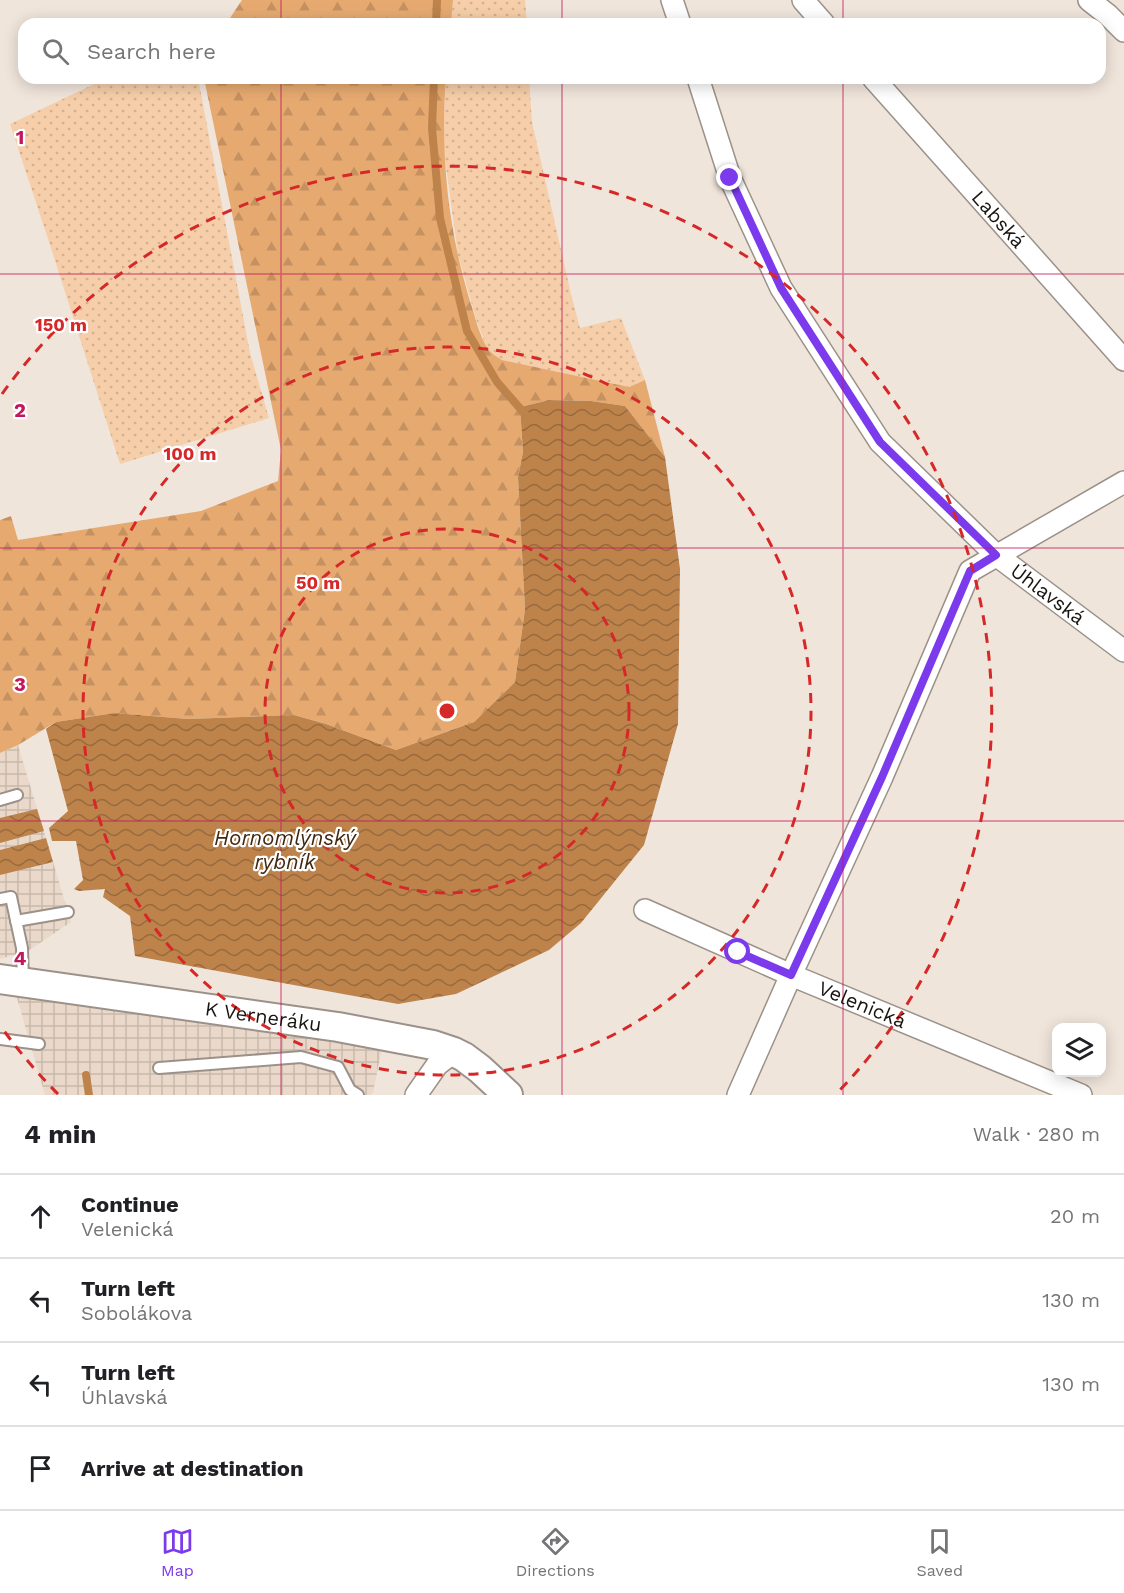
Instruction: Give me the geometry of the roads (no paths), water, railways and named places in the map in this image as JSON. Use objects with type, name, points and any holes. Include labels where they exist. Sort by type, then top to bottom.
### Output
[{"type":"street","points":[[672,0],[678,18]]},
{"type":"street","points":[[803,0],[819,18]]},
{"type":"street","points":[[1089,0],[1124,32]]},
{"type":"street","name":"Úhlavská","points":[[700,84],[730,178],[781,288],[880,442],[996,555],[1124,651]]},
{"type":"street","name":"Labská","points":[[878,84],[1124,360]]},
{"type":"street","points":[[738,1095],[882,777],[970,571],[1124,482]]},
{"type":"street","name":"Velenická","points":[[645,910],[791,975],[1081,1095]]},
{"type":"street","name":"K Verneráku","points":[[12,980],[338,1027],[433,1045],[464,1057],[508,1095]]},
{"type":"street","points":[[416,1095],[437,1065],[454,1052]]},
{"type":"lane","points":[[0,800],[17,795]]},
{"type":"lane","points":[[0,899],[10,897],[22,948],[12,980]]},
{"type":"lane","points":[[16,921],[68,912]]},
{"type":"lane","points":[[0,1039],[39,1044]]},
{"type":"lane","points":[[159,1068],[301,1057],[338,1067],[350,1090],[358,1095]]},
{"type":"water","name":"Hornomlýnský rybník","points":[[549,400],[591,401],[625,406],[665,457],[680,569],[678,724],[644,845],[581,923],[549,950],[456,994],[398,1004],[135,956],[130,916],[103,897],[105,889],[79,891],[74,889],[83,880],[76,841],[52,841],[49,828],[68,811],[46,729],[56,722],[114,713],[188,719],[294,715],[326,724],[396,750],[474,722],[515,682],[525,609],[518,477],[523,452],[520,407]]},
{"type":"water","points":[[37,809],[44,831],[0,843],[0,818]]},
{"type":"water","points":[[46,838],[53,862],[0,875],[0,850]]},
{"type":"waterway","points":[[436,18],[437,0]]},
{"type":"waterway","points":[[434,84],[432,128],[440,218],[467,331],[497,382],[525,414]]},
{"type":"waterway","points":[[86,1075],[89,1095]]}]
